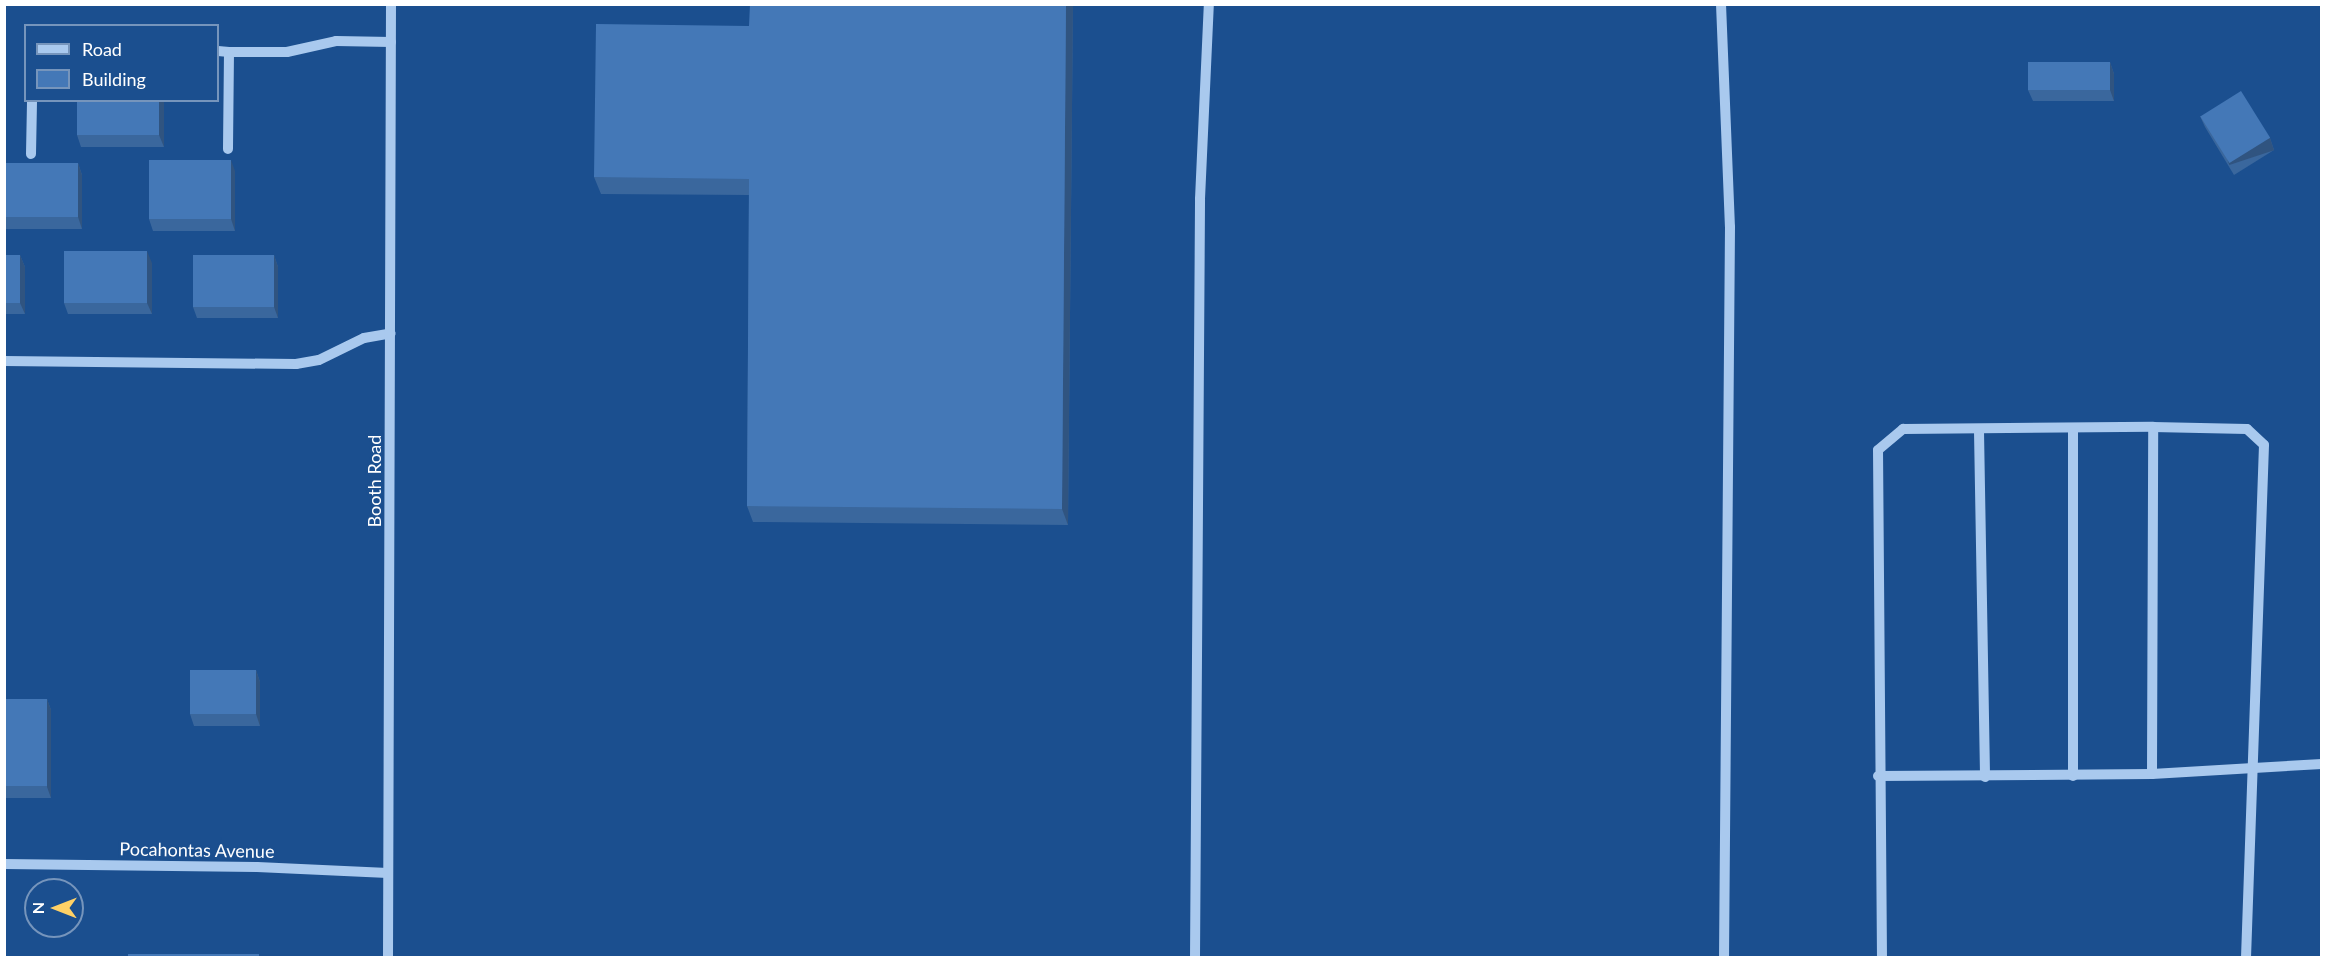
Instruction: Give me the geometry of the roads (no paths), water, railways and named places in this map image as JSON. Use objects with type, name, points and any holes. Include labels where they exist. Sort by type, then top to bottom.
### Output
[{"type":"street","name":"Booth Road","points":[[388,957],[392,4]]},
{"type":"street","points":[[1195,957],[1200,199],[1209,4]]},
{"type":"street","points":[[1721,4],[1730,227],[1724,957]]},
{"type":"street","points":[[228,148],[223,52],[287,52],[336,42],[392,42]]},
{"type":"street","points":[[32,102],[32,154]]},
{"type":"street","points":[[4,361],[296,364],[319,360],[364,338],[391,333]]},
{"type":"street","points":[[2152,774],[2153,427]]},
{"type":"street","points":[[1882,957],[1878,776],[1878,450],[1903,429],[1978,431],[2153,427],[2247,429],[2264,445],[2246,957]]},
{"type":"street","points":[[2073,428],[2073,776]]},
{"type":"street","points":[[1978,431],[1985,777]]},
{"type":"street","points":[[1878,776],[2152,774],[2251,770],[2322,764]]},
{"type":"street","name":"Pocahontas Avenue","points":[[4,864],[257,867],[388,873]]}]
